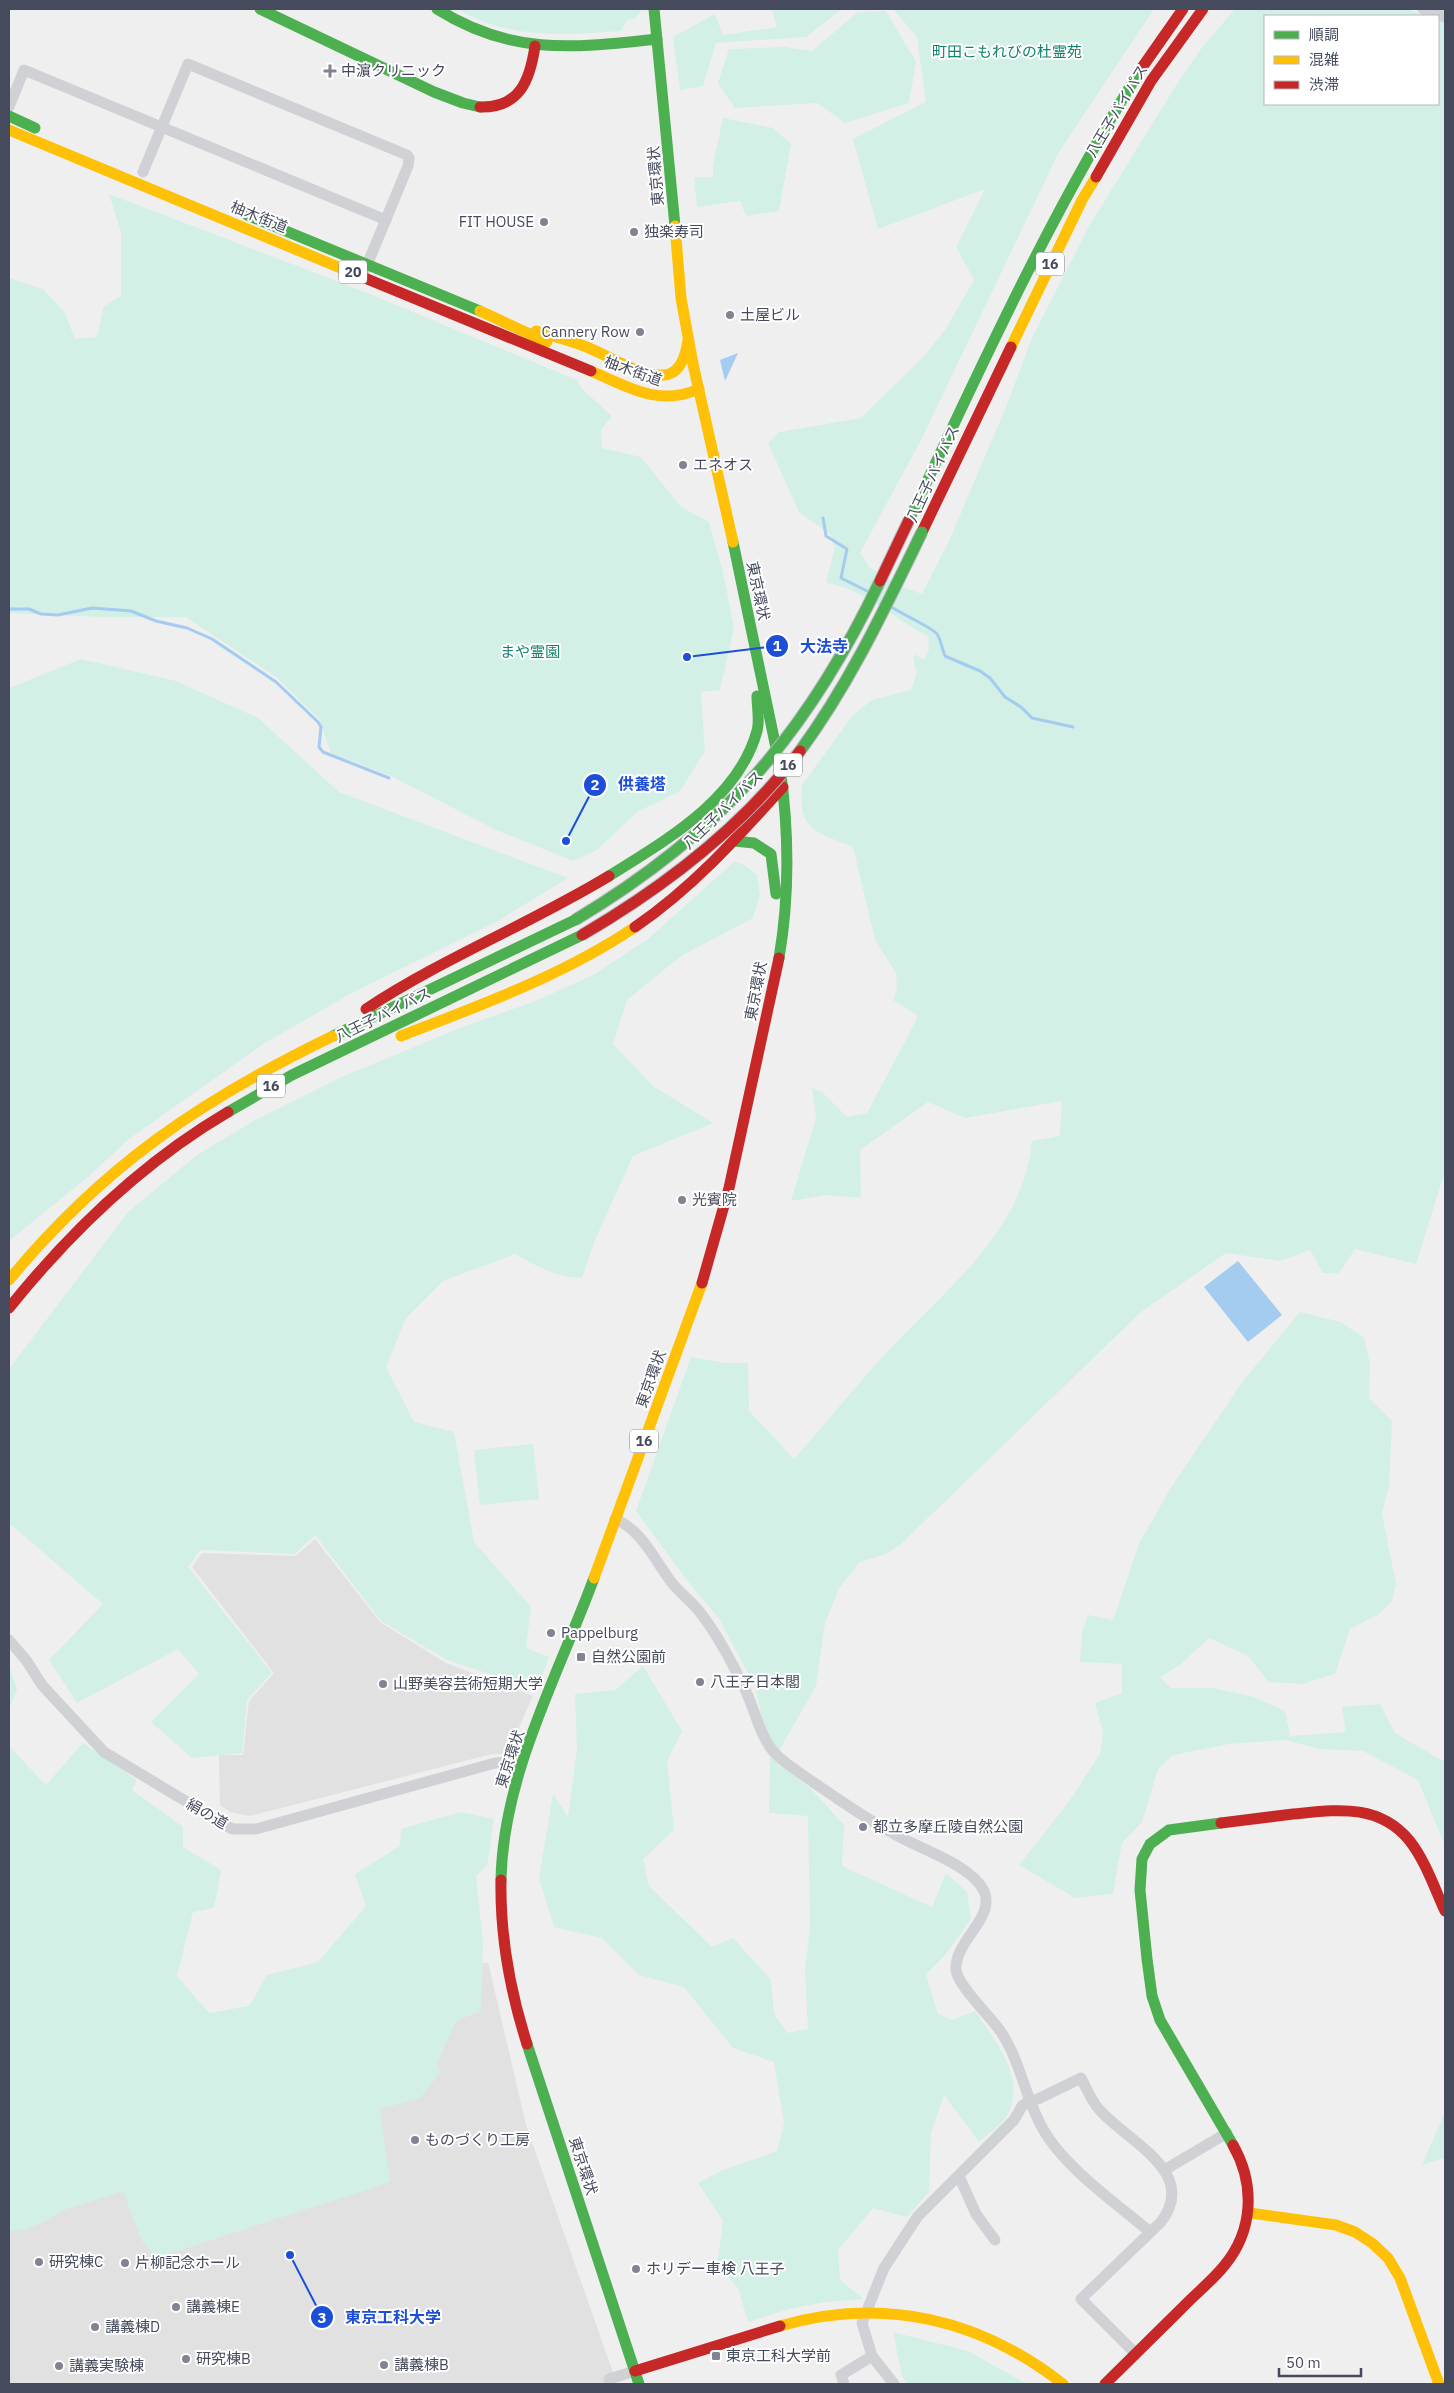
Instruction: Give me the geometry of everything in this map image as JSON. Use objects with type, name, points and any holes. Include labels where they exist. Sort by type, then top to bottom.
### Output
[{"type":"main road","points":[[260,9],[428,88],[474,106],[498,105],[513,98],[522,91],[530,75],[534,46]]},
{"type":"main road","points":[[437,9],[458,23],[482,33],[509,42],[534,46],[601,44],[657,39]]},
{"type":"main road","name":"東京環状","points":[[654,9],[670,163],[678,277],[688,340]]},
{"type":"main road","name":"16","points":[[1135,76],[1175,9]]},
{"type":"main road","name":"八王子バイパス","points":[[9,1280],[55,1227],[139,1151],[182,1120],[231,1089],[303,1051],[575,920],[633,885],[695,838],[752,781],[804,717],[837,663],[909,520],[1067,193],[1135,76],[1183,9]]},
{"type":"main road","name":"八王子バイパス","points":[[9,1308],[68,1239],[150,1164],[190,1134],[292,1074],[582,935],[642,900],[706,850],[762,795],[818,727],[852,670],[922,532],[1082,200],[1151,81],[1203,9]]},
{"type":"main road","name":"16","points":[[1082,200],[1157,88],[1216,9]]},
{"type":"main road","points":[[9,116],[46,132]]},
{"type":"main road","name":"柚木街道","points":[[9,130],[647,394],[674,398],[683,397],[699,389]]},
{"type":"main road","name":"柚木街道","points":[[232,209],[523,329],[535,336],[655,386],[699,389]]},
{"type":"main road","name":"20","points":[[523,329],[568,340],[648,373],[663,376],[673,372],[682,363],[688,340]]},
{"type":"main road","name":"16","points":[[688,340],[699,389]]},
{"type":"main road","name":"東京環状","points":[[639,2384],[520,2021],[505,1961],[500,1890],[502,1857],[508,1819],[521,1767],[615,1519],[701,1286],[717,1236],[764,1027],[782,935],[788,866],[780,767],[699,389]]},
{"type":"main road","name":"16","points":[[303,1051],[404,984],[549,912],[649,853],[691,822],[730,782],[748,754],[758,729],[756,705],[760,672]]},
{"type":"main road","points":[[730,782],[750,767],[762,764],[780,767]]},
{"type":"main road","name":"16","points":[[292,1074],[390,1041],[490,1001],[590,954],[654,915],[686,888],[734,841],[783,788]]},
{"type":"main road","name":"16","points":[[734,841],[747,840],[758,844],[771,854],[782,935]]},
{"type":"main road","points":[[1105,2384],[1224,2266],[1237,2249],[1250,2213],[1246,2171],[1160,2020],[1152,1998],[1148,1978],[1140,1881],[1142,1860],[1147,1848],[1154,1840],[1166,1832],[1184,1827],[1340,1809],[1371,1812],[1389,1820],[1409,1839],[1445,1911]]},
{"type":"main road","points":[[1250,2213],[1340,2226],[1358,2232],[1377,2245],[1393,2264],[1400,2278],[1439,2384]]},
{"type":"main road","points":[[635,2371],[793,2323],[824,2316],[864,2313],[913,2316],[975,2332],[1027,2357],[1063,2384]]},
{"type":"street","points":[[1423,9],[1445,17]]},
{"type":"street","points":[[143,172],[188,64],[407,155],[409,158],[408,166],[362,276]]},
{"type":"street","points":[[9,107],[24,70],[386,220]]},
{"type":"street","points":[[615,1519],[628,1525],[639,1537],[673,1584],[696,1608],[715,1632],[746,1690],[761,1732],[773,1752],[875,1824],[958,1866],[978,1882],[985,1892],[987,1903],[985,1911],[962,1947],[956,1971],[961,1982],[1002,2034],[1012,2051],[1029,2101],[1043,2131],[1067,2161],[1150,2232]]},
{"type":"street","name":"絹の道","points":[[9,1640],[26,1660],[42,1685],[104,1752],[232,1829],[256,1829],[495,1763],[506,1762],[521,1767]]},
{"type":"street","points":[[894,2384],[872,2356],[862,2323],[864,2313],[884,2268],[899,2242],[918,2216],[1014,2120],[1022,2106],[1029,2101],[1038,2099],[1081,2078],[1097,2108],[1166,2169],[1170,2187],[1171,2201],[1167,2213],[1081,2299],[1136,2354]]},
{"type":"street","points":[[1166,2169],[1226,2133]]},
{"type":"street","points":[[958,2176],[976,2214],[995,2240]]},
{"type":"street","points":[[844,2384],[841,2375],[872,2356]]},
{"type":"street","points":[[609,2379],[635,2371]]},
{"type":"shaded area","name":"山野美容芸術短期大学","points":[[315,1539],[380,1622],[446,1663],[533,1696],[510,1748],[501,1754],[492,1754],[250,1816],[230,1812],[220,1805],[219,1755],[243,1755],[249,1701],[274,1673],[192,1567],[202,1553],[296,1556]]},
{"type":"shaded area","points":[[488,1962],[526,2125],[617,2384],[9,2384],[9,2014],[86,2048],[366,1996]]},
{"type":"green space","points":[[458,9],[641,9],[641,11],[635,19],[628,19],[621,31],[558,34],[517,31],[497,26],[477,19]]},
{"type":"green space","points":[[772,9],[842,9],[806,37],[716,43],[703,86],[680,90],[673,37],[715,14],[723,35],[777,27]]},
{"type":"green space","name":"町田こもれびの杜霊苑","points":[[893,9],[1154,9],[1059,152],[921,440],[860,553],[870,568],[906,588],[922,594],[949,541],[1006,407],[1032,338],[1089,226],[1177,84],[1203,46],[1235,9],[1407,9],[1425,15],[1264,15],[1264,105],[1439,105],[1439,20],[1445,22],[1445,1171],[1416,1264],[1355,1249],[1339,1273],[1323,1273],[1310,1250],[1280,1261],[1226,1253],[1141,1312],[900,1545],[886,1554],[860,1562],[839,1588],[825,1623],[816,1686],[779,1751],[769,1736],[763,1721],[755,1687],[720,1620],[686,1579],[636,1511],[691,1357],[726,1363],[748,1363],[749,1411],[794,1459],[877,1363],[979,1256],[998,1230],[1014,1203],[1026,1173],[1032,1141],[1060,1136],[1062,1101],[965,1118],[928,1102],[860,1150],[861,1198],[826,1195],[791,1201],[816,1118],[812,1088],[822,1092],[847,1117],[867,1113],[917,1019],[917,1015],[893,1000],[897,989],[896,973],[875,940],[853,847],[819,833],[812,828],[806,821],[801,801],[802,785],[853,715],[872,700],[911,690],[917,671],[914,664],[914,654],[924,660],[929,649],[928,636],[853,591],[826,583],[835,547],[831,535],[799,512],[768,443],[779,432],[861,418],[924,356],[945,330],[974,280],[956,247],[985,189],[878,229],[853,139],[926,102],[917,37]]},
{"type":"green space","points":[[886,11],[916,62],[909,103],[845,123],[817,103],[735,108],[718,83],[729,49],[784,47],[812,51],[858,12]]},
{"type":"green space","points":[[723,118],[773,128],[791,144],[779,211],[746,216],[740,201],[697,207],[694,177],[713,177],[713,165]]},
{"type":"green space","name":"まや霊園","points":[[109,194],[360,290],[577,380],[581,388],[612,416],[601,430],[602,448],[641,457],[681,507],[709,522],[723,572],[734,628],[720,690],[701,692],[705,751],[680,791],[637,812],[597,850],[573,861],[496,830],[391,776],[331,753],[319,719],[276,677],[186,617],[104,617],[9,613],[9,278],[43,289],[65,313],[75,339],[97,337],[104,306],[121,296],[121,232]]},
{"type":"green space","points":[[81,659],[176,681],[258,718],[339,792],[568,878],[498,921],[352,993],[265,1043],[129,1139],[89,1176],[9,1241],[9,688]]},
{"type":"green space","points":[[735,861],[746,866],[757,875],[760,895],[753,918],[681,956],[627,1000],[613,1044],[653,1086],[713,1123],[633,1156],[595,1240],[582,1278],[547,1270],[515,1254],[443,1281],[406,1318],[386,1367],[414,1422],[454,1432],[474,1542],[531,1607],[526,1648],[549,1657],[537,1687],[526,1686],[447,1660],[381,1621],[315,1535],[295,1554],[200,1550],[188,1567],[272,1673],[247,1700],[242,1753],[192,1758],[151,1722],[199,1674],[178,1649],[77,1703],[49,1660],[103,1604],[9,1523],[9,1369],[128,1212],[197,1155],[255,1120],[344,1076],[465,1026],[538,1000],[595,974],[648,939]]},
{"type":"green space","points":[[1300,1312],[1341,1322],[1364,1338],[1370,1364],[1369,1398],[1392,1421],[1389,1485],[1382,1514],[1396,1584],[1392,1601],[1379,1614],[1350,1629],[1335,1674],[1302,1684],[1269,1682],[1248,1656],[1209,1638],[1180,1665],[1160,1677],[1171,1688],[1212,1688],[1251,1696],[1285,1711],[1290,1736],[1346,1732],[1342,1707],[1380,1704],[1395,1733],[1445,1762],[1445,1846],[1418,1780],[1363,1751],[1320,1749],[1285,1740],[1229,1744],[1173,1755],[1158,1769],[1142,1822],[1122,1843],[1113,1894],[1075,1898],[1019,1865],[1068,1803],[1100,1754],[1103,1732],[1095,1703],[1122,1693],[1122,1664],[1080,1662],[1082,1632],[1088,1615],[1113,1620],[1139,1544],[1170,1489],[1243,1381]]},
{"type":"green space","points":[[533,1444],[539,1499],[480,1505],[474,1450]]},
{"type":"green space","points":[[9,1664],[17,1690],[9,1709]]},
{"type":"green space","points":[[643,1666],[682,1731],[667,1761],[674,1830],[643,1859],[649,1886],[712,1947],[733,1938],[771,1980],[774,2014],[788,2033],[808,2029],[805,1970],[810,1928],[808,1816],[769,1813],[770,1757],[812,1790],[844,1825],[842,1866],[932,1907],[946,1873],[967,1892],[971,1919],[946,1954],[926,1974],[938,2014],[952,2020],[975,2011],[1006,2061],[1014,2088],[1012,2102],[1004,2120],[979,2142],[944,2095],[931,2133],[929,2192],[907,2217],[873,2208],[838,2250],[840,2280],[864,2299],[826,2302],[789,2309],[748,2322],[738,2288],[717,2265],[723,2221],[698,2183],[721,2171],[777,2151],[784,2123],[774,2062],[733,2048],[684,1987],[639,1975],[602,1938],[554,1927],[539,1878],[553,1794],[568,1817],[577,1750],[575,1694],[615,1690]]},
{"type":"green space","points":[[83,1743],[137,1780],[132,1790],[183,1827],[183,1847],[221,1870],[214,1908],[193,1912],[177,1976],[209,2013],[249,2006],[267,1975],[318,1962],[366,1906],[355,1874],[400,1846],[401,1829],[461,1812],[494,1819],[487,1866],[476,1876],[483,1942],[481,2011],[456,2021],[437,2063],[440,2073],[420,2098],[380,2109],[390,2182],[157,2258],[142,2241],[123,2191],[61,2211],[44,2222],[22,2230],[9,2231],[9,1746],[46,1785]]},
{"type":"green space","points":[[1445,2112],[1445,2158],[1422,2165]]},
{"type":"green space","points":[[893,2332],[968,2351],[1027,2384],[908,2384],[902,2377]]},
{"type":"water","points":[[738,353],[725,381],[720,360]]},
{"type":"water","points":[[1238,1261],[1282,1315],[1248,1342],[1204,1287]]},
{"type":"waterway","points":[[823,518],[826,536],[847,549],[841,578],[867,591]]},
{"type":"waterway","points":[[9,609],[29,609],[41,614],[58,615],[92,608],[131,611],[156,621],[187,628],[212,639],[276,682],[318,722],[321,727],[319,747],[323,752],[389,778]]},
{"type":"waterway","points":[[893,608],[934,631],[940,639],[945,656],[980,671],[990,678],[1005,697],[1021,707],[1032,718],[1073,727]]},
{"type":"traffic: fast","points":[[260,9],[434,92],[480,107]]},
{"type":"traffic: fast","points":[[437,9],[491,35],[517,42],[570,46],[657,39]]},
{"type":"traffic: fast","points":[[654,9],[675,226]]},
{"type":"traffic: fast","points":[[909,520],[990,348],[1047,234],[1108,123],[1141,69]]},
{"type":"traffic: fast","points":[[9,116],[35,128]]},
{"type":"traffic: fast","points":[[247,215],[480,311]]},
{"type":"traffic: fast","points":[[800,751],[851,672],[922,532]]},
{"type":"traffic: fast","points":[[733,542],[780,767],[783,791],[787,839],[787,886],[779,958]]},
{"type":"traffic: fast","points":[[575,920],[627,887],[674,852],[717,815],[755,776],[790,733],[822,687],[852,636],[880,581]]},
{"type":"traffic: fast","points":[[609,876],[654,848],[697,816],[717,798],[734,778],[748,756],[757,731],[757,696]]},
{"type":"traffic: fast","points":[[734,841],[754,843],[771,854],[776,894]]},
{"type":"traffic: fast","points":[[333,1036],[575,920]]},
{"type":"traffic: fast","points":[[228,1112],[292,1075],[582,935]]},
{"type":"traffic: fast","points":[[501,1880],[504,1841],[511,1802],[522,1764],[549,1689],[594,1578]]},
{"type":"traffic: fast","points":[[1221,1823],[1169,1830],[1150,1844],[1142,1859],[1140,1890],[1152,1996],[1160,2020],[1233,2145]]},
{"type":"traffic: fast","points":[[527,2044],[639,2384]]},
{"type":"traffic: slow","points":[[9,130],[355,274]]},
{"type":"traffic: slow","points":[[1011,347],[1082,200],[1096,177]]},
{"type":"traffic: slow","points":[[675,226],[681,298],[693,364],[733,542]]},
{"type":"traffic: slow","points":[[480,311],[547,342]]},
{"type":"traffic: slow","points":[[536,331],[584,346],[634,369],[655,375],[670,374],[679,367],[684,357],[688,340]]},
{"type":"traffic: slow","points":[[591,371],[644,393],[670,396],[699,389]]},
{"type":"traffic: slow","points":[[401,1036],[521,988],[580,960],[635,927]]},
{"type":"traffic: slow","points":[[9,1280],[44,1239],[81,1203],[157,1139],[197,1111],[240,1085],[333,1036]]},
{"type":"traffic: slow","points":[[594,1578],[702,1283]]},
{"type":"traffic: slow","points":[[1250,2213],[1336,2225],[1355,2232],[1372,2243],[1388,2258],[1400,2278],[1439,2384]]},
{"type":"traffic: slow","points":[[780,2326],[818,2317],[856,2313],[893,2314],[929,2319],[964,2329],[998,2343],[1031,2362],[1063,2384]]},
{"type":"traffic: jam","points":[[1141,69],[1183,9]]},
{"type":"traffic: jam","points":[[1096,177],[1151,81],[1203,9]]},
{"type":"traffic: jam","points":[[480,107],[505,103],[521,90],[530,70],[535,46]]},
{"type":"traffic: jam","points":[[355,274],[591,371]]},
{"type":"traffic: jam","points":[[922,532],[1011,347]]},
{"type":"traffic: jam","points":[[880,581],[909,520]]},
{"type":"traffic: jam","points":[[582,935],[642,897],[700,854],[753,805],[800,751]]},
{"type":"traffic: jam","points":[[635,927],[676,896],[713,862],[783,787]]},
{"type":"traffic: jam","points":[[366,1009],[425,973],[549,910],[609,876]]},
{"type":"traffic: jam","points":[[702,1283],[729,1188],[779,958]]},
{"type":"traffic: jam","points":[[9,1308],[57,1252],[110,1200],[167,1153],[228,1112]]},
{"type":"traffic: jam","points":[[1221,1823],[1325,1811],[1370,1814],[1397,1828],[1409,1840],[1420,1856],[1445,1911]]},
{"type":"traffic: jam","points":[[501,1880],[502,1922],[507,1964],[527,2044]]},
{"type":"traffic: jam","points":[[1105,2384],[1214,2277],[1234,2252],[1246,2222],[1248,2191],[1245,2175],[1233,2145]]},
{"type":"traffic: jam","points":[[635,2371],[780,2326]]},
{"type":"place","name":"中濵クリニック","points":[[330,71]]},
{"type":"place","name":"FIT HOUSE","points":[[544,222]]},
{"type":"place","name":"独楽寿司","points":[[634,232]]},
{"type":"place","name":"土屋ビル","points":[[730,315]]},
{"type":"place","name":"Cannery Row","points":[[640,332]]},
{"type":"place","name":"エネオス","points":[[683,465]]},
{"type":"place","name":"大法寺","points":[[687,657]]},
{"type":"place","name":"供養塔","points":[[566,841]]},
{"type":"place","name":"光賓院","points":[[682,1200]]},
{"type":"place","name":"Pappelburg","points":[[551,1633]]},
{"type":"place","name":"自然公園前","points":[[581,1657]]},
{"type":"place","name":"八王子日本閣","points":[[700,1682]]},
{"type":"place","name":"山野美容芸術短期大学","points":[[383,1684]]},
{"type":"place","name":"都立多摩丘陵自然公園","points":[[863,1827]]},
{"type":"place","name":"ものづくり工房","points":[[415,2140]]},
{"type":"place","name":"東京工科大学","points":[[290,2255]]},
{"type":"place","name":"研究棟C","points":[[39,2262]]},
{"type":"place","name":"片柳記念ホール","points":[[125,2263]]},
{"type":"place","name":"ホリデー車検 八王子","points":[[636,2269]]},
{"type":"place","name":"講義棟E","points":[[176,2307]]},
{"type":"place","name":"講義棟D","points":[[95,2327]]},
{"type":"place","name":"東京工科大学前","points":[[716,2356]]},
{"type":"place","name":"研究棟B","points":[[186,2359]]},
{"type":"place","name":"講義棟B","points":[[384,2365]]},
{"type":"place","name":"講義実験棟","points":[[59,2366]]}]
